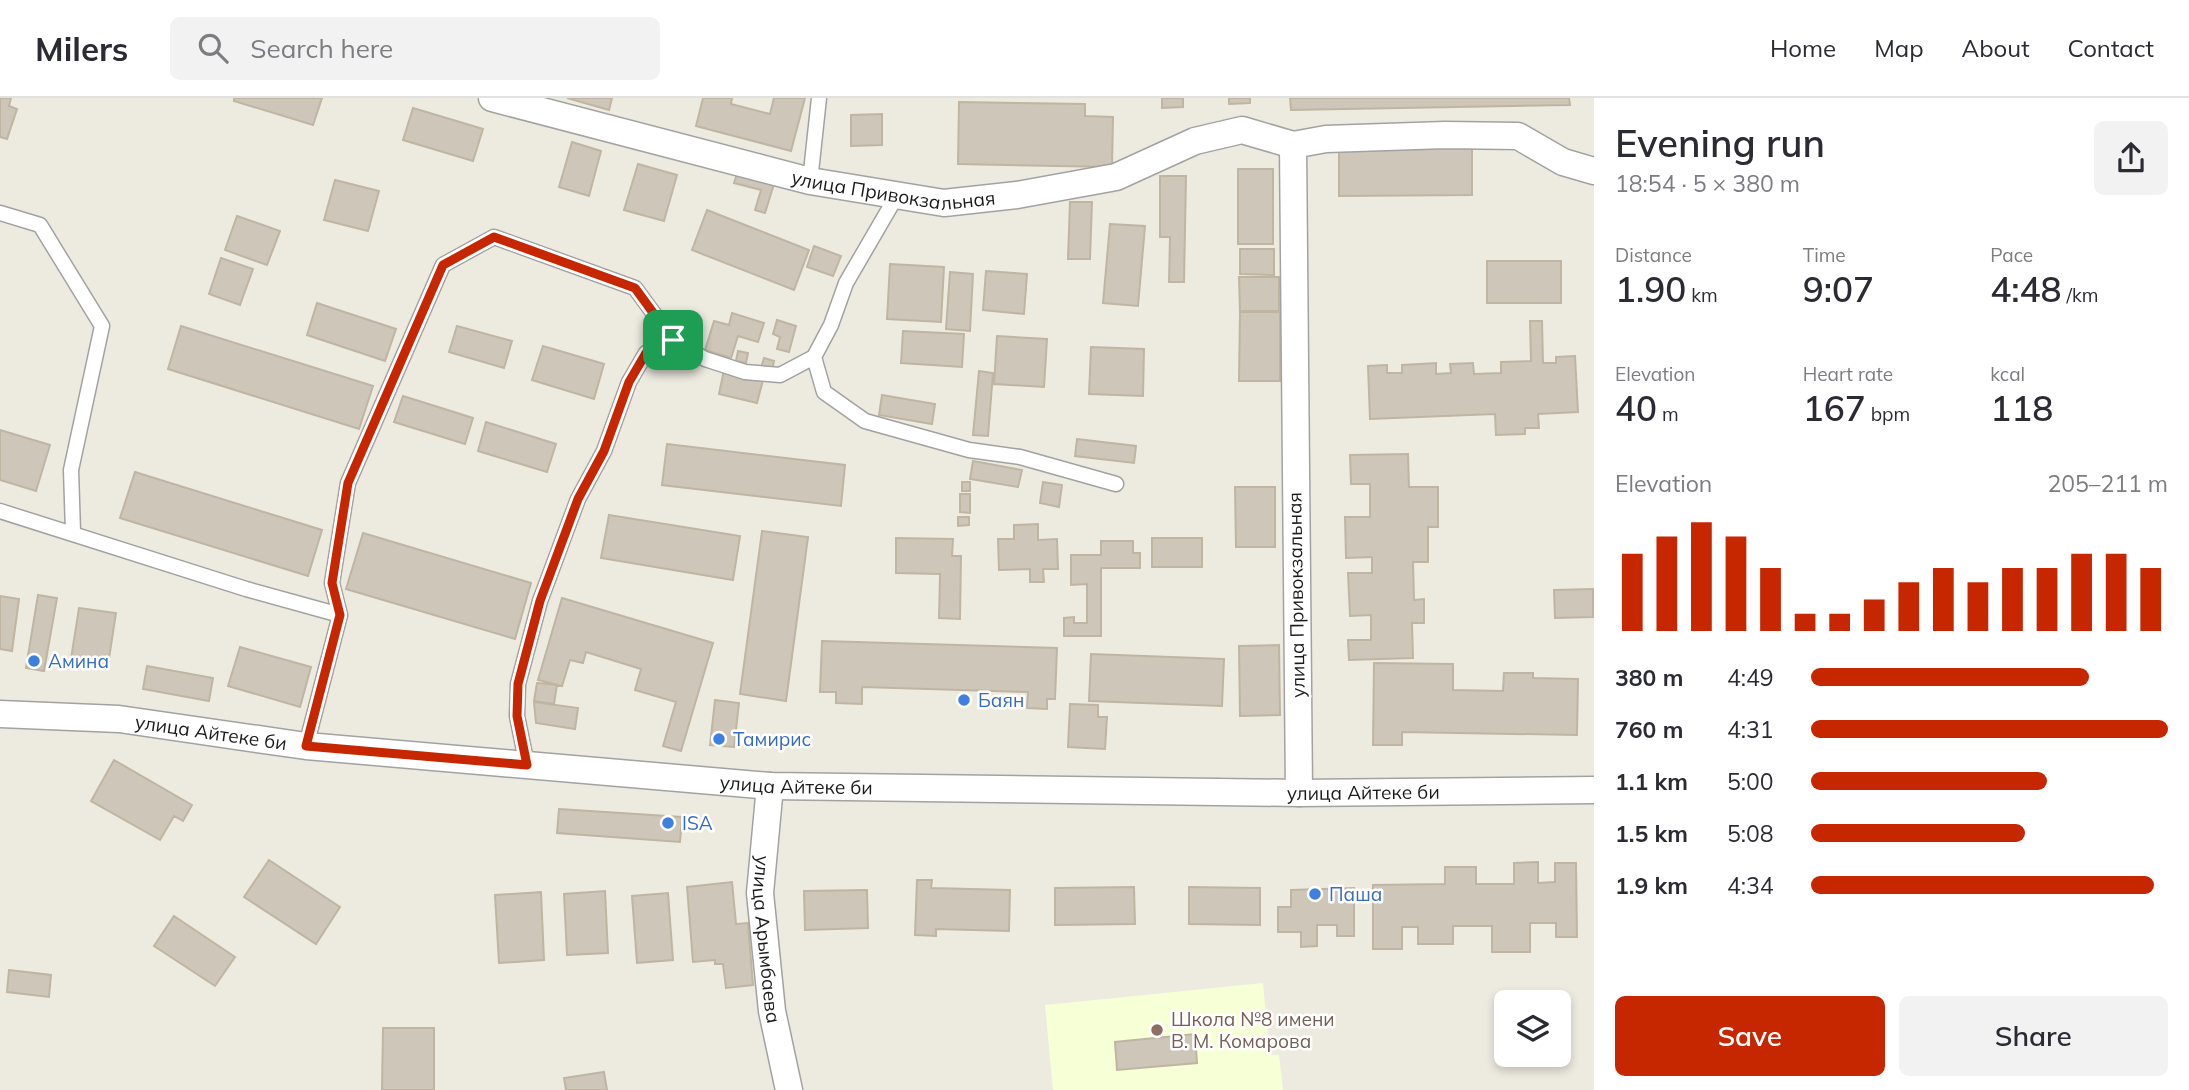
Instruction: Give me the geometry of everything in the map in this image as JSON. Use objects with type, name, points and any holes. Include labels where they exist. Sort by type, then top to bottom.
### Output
[{"type":"street","name":"улица Привокзальная","points":[[492,98],[810,181],[944,203],[1017,195],[1115,177],[1195,141],[1242,130],[1293,145],[1326,139],[1518,136],[1563,162],[1594,171]]},
{"type":"street","name":"улица Привокзальная","points":[[1293,145],[1299,793]]},
{"type":"street","name":"улица Айтеке би","points":[[0,714],[119,719],[306,746],[770,786],[1299,793],[1594,790]]},
{"type":"street","name":"улица Арымбаева","points":[[770,786],[760,893],[772,1011],[789,1090]]},
{"type":"lane","points":[[810,181],[819,98]]},
{"type":"lane","points":[[306,746],[340,615],[332,583],[348,483],[443,265],[494,237],[635,288],[673,340],[705,359],[745,372],[780,375],[814,357],[831,325],[846,283],[896,197]]},
{"type":"lane","points":[[0,214],[40,225],[102,326],[71,470],[73,532]]},
{"type":"lane","points":[[527,765],[517,716],[518,684],[540,601],[578,499],[604,451],[629,382],[646,353],[673,340]]},
{"type":"lane","points":[[814,357],[824,392],[865,421],[969,450],[1020,457],[1116,484]]},
{"type":"lane","points":[[0,511],[246,589],[340,615]]},
{"type":"shaded area","name":"Школа №8 имени В. М. Комарова","points":[[1263,983],[1270,1055],[1279,1055],[1283,1090],[1053,1090],[1045,1005]]},
{"type":"building","points":[[0,98],[11,98],[9,106],[17,109],[7,139],[0,137]]},
{"type":"building","points":[[234,98],[322,98],[313,125],[234,101]]},
{"type":"building","points":[[567,98],[612,98],[609,110]]},
{"type":"building","points":[[703,98],[732,98],[731,104],[770,114],[774,98],[805,98],[791,151],[696,126]]},
{"type":"building","points":[[1162,98],[1183,98],[1183,107],[1162,108]]},
{"type":"building","points":[[1229,98],[1250,98],[1250,103],[1229,104]]},
{"type":"building","points":[[1290,98],[1569,98],[1570,105],[1291,110]]},
{"type":"building","points":[[959,102],[1085,104],[1085,116],[1113,117],[1112,167],[958,164]]},
{"type":"building","points":[[413,108],[483,129],[473,161],[403,140]]},
{"type":"building","points":[[882,114],[882,145],[851,146],[851,115]]},
{"type":"building","points":[[572,142],[601,151],[589,196],[559,187]]},
{"type":"building","points":[[1339,148],[1472,148],[1472,195],[1339,196]]},
{"type":"building","points":[[638,164],[677,175],[664,221],[624,210]]},
{"type":"building","points":[[1238,169],[1273,169],[1273,244],[1238,244]]},
{"type":"building","points":[[738,171],[775,181],[765,213],[755,210],[761,190],[734,183]]},
{"type":"building","points":[[1160,176],[1186,176],[1184,282],[1169,282],[1170,237],[1160,237]]},
{"type":"building","points":[[335,180],[379,191],[368,231],[324,220]]},
{"type":"building","points":[[1070,202],[1092,202],[1090,259],[1068,259]]},
{"type":"building","points":[[707,210],[809,250],[794,290],[692,250]]},
{"type":"building","points":[[237,216],[280,231],[267,265],[225,250]]},
{"type":"building","points":[[1110,224],[1145,226],[1138,306],[1103,303]]},
{"type":"building","points":[[814,246],[841,256],[833,276],[807,267]]},
{"type":"building","points":[[1240,249],[1274,249],[1274,275],[1240,274]]},
{"type":"building","points":[[221,258],[253,269],[240,305],[209,294]]},
{"type":"building","points":[[1487,261],[1561,261],[1561,303],[1487,303]]},
{"type":"building","points":[[890,264],[944,267],[941,322],[887,319]]},
{"type":"building","points":[[986,271],[1027,274],[1024,314],[983,310]]},
{"type":"building","points":[[950,272],[973,274],[970,331],[946,329]]},
{"type":"building","points":[[1239,277],[1279,277],[1279,311],[1240,311]]},
{"type":"building","points":[[317,303],[396,329],[385,361],[307,335]]},
{"type":"building","points":[[1240,312],[1280,312],[1280,381],[1239,381]]},
{"type":"building","points":[[732,313],[764,323],[758,342],[738,336],[731,358],[705,350],[714,321],[729,325]]},
{"type":"building","points":[[777,320],[796,326],[789,352],[777,349],[780,337],[773,334]]},
{"type":"building","points":[[1530,321],[1542,321],[1543,363],[1556,363],[1556,357],[1575,356],[1578,412],[1538,414],[1539,428],[1525,428],[1525,434],[1496,435],[1495,414],[1370,419],[1368,366],[1387,365],[1387,373],[1402,373],[1402,365],[1436,363],[1436,374],[1451,373],[1450,364],[1473,363],[1474,374],[1501,373],[1501,362],[1531,361]]},
{"type":"building","points":[[181,326],[373,386],[359,429],[168,369]]},
{"type":"building","points":[[457,326],[512,341],[504,368],[449,352]]},
{"type":"building","points":[[903,331],[964,334],[962,367],[901,363]]},
{"type":"building","points":[[997,336],[1047,339],[1044,387],[994,384]]},
{"type":"building","points":[[543,346],[604,364],[594,399],[532,380]]},
{"type":"building","points":[[1091,347],[1144,349],[1143,396],[1089,394]]},
{"type":"building","points":[[738,351],[748,353],[746,363],[736,361]]},
{"type":"building","points":[[764,358],[774,361],[772,371],[761,368]]},
{"type":"building","points":[[724,370],[763,380],[757,403],[719,394]]},
{"type":"building","points":[[979,371],[993,373],[988,436],[973,435]]},
{"type":"building","points":[[882,395],[935,404],[932,424],[879,415]]},
{"type":"building","points":[[403,396],[473,418],[465,444],[394,422]]},
{"type":"building","points":[[486,422],[556,444],[547,472],[478,451]]},
{"type":"building","points":[[0,430],[50,445],[36,491],[0,480]]},
{"type":"building","points":[[1077,439],[1136,446],[1134,463],[1075,456]]},
{"type":"building","points":[[667,444],[845,465],[841,506],[662,485]]},
{"type":"building","points":[[1408,454],[1409,487],[1438,487],[1438,527],[1428,527],[1428,562],[1413,562],[1414,600],[1424,599],[1424,623],[1412,623],[1413,658],[1349,660],[1348,640],[1371,640],[1371,615],[1350,616],[1348,573],[1372,573],[1372,557],[1346,558],[1345,517],[1370,517],[1370,484],[1351,484],[1350,455]]},
{"type":"building","points":[[973,461],[1022,470],[1018,487],[970,479]]},
{"type":"building","points":[[135,472],[322,530],[308,576],[120,518]]},
{"type":"building","points":[[962,482],[970,482],[970,491],[962,491]]},
{"type":"building","points":[[1043,482],[1062,485],[1059,507],[1040,503]]},
{"type":"building","points":[[1235,487],[1275,487],[1275,547],[1236,547]]},
{"type":"building","points":[[960,494],[970,494],[970,513],[960,512]]},
{"type":"building","points":[[609,515],[740,536],[733,580],[601,558]]},
{"type":"building","points":[[958,517],[969,517],[969,525],[958,526]]},
{"type":"building","points":[[1038,524],[1038,540],[1057,539],[1058,569],[1043,569],[1044,582],[1030,582],[1030,569],[999,570],[998,539],[1014,539],[1014,525]]},
{"type":"building","points":[[762,531],[808,537],[786,701],[740,694]]},
{"type":"building","points":[[363,533],[531,583],[515,639],[346,589]]},
{"type":"building","points":[[896,538],[953,539],[952,556],[961,556],[960,619],[939,618],[940,574],[896,573]]},
{"type":"building","points":[[1152,538],[1202,538],[1202,567],[1152,567]]},
{"type":"building","points":[[1101,541],[1133,541],[1133,553],[1140,553],[1140,568],[1101,568],[1101,636],[1064,636],[1064,618],[1074,617],[1074,623],[1087,623],[1087,584],[1071,585],[1071,555],[1101,555]]},
{"type":"building","points":[[1593,589],[1593,617],[1555,618],[1554,590]]},
{"type":"building","points":[[38,595],[57,598],[44,671],[26,668]]},
{"type":"building","points":[[0,596],[19,599],[12,651],[0,649]]},
{"type":"building","points":[[562,598],[713,643],[681,751],[663,746],[676,702],[635,690],[641,669],[586,652],[583,663],[570,660],[562,686],[538,680]]},
{"type":"building","points":[[79,608],[116,613],[108,665],[71,659]]},
{"type":"building","points":[[822,641],[1057,648],[1055,699],[1047,699],[1047,709],[1027,708],[1028,692],[862,687],[862,704],[836,703],[836,692],[820,692]]},
{"type":"building","points":[[1279,645],[1280,715],[1240,716],[1239,646]]},
{"type":"building","points":[[240,647],[311,667],[300,707],[228,686]]},
{"type":"building","points":[[1091,654],[1224,659],[1222,706],[1089,701]]},
{"type":"building","points":[[1374,663],[1453,664],[1453,690],[1503,691],[1504,673],[1533,673],[1533,678],[1578,679],[1577,735],[1402,732],[1402,745],[1373,745]]},
{"type":"building","points":[[147,666],[213,678],[209,701],[143,689]]},
{"type":"building","points":[[537,683],[557,685],[554,704],[534,701]]},
{"type":"building","points":[[715,700],[739,703],[734,747],[710,745]]},
{"type":"building","points":[[534,702],[578,708],[575,729],[536,723]]},
{"type":"building","points":[[1070,704],[1098,705],[1098,717],[1107,717],[1105,749],[1068,747]]},
{"type":"building","points":[[114,760],[192,805],[183,821],[174,816],[160,840],[91,801]]},
{"type":"building","points":[[559,809],[682,817],[680,842],[557,833]]},
{"type":"building","points":[[269,860],[340,907],[316,944],[244,897]]},
{"type":"building","points":[[1538,862],[1538,883],[1555,882],[1555,863],[1576,863],[1577,937],[1556,937],[1556,923],[1530,923],[1530,952],[1492,952],[1492,926],[1453,926],[1453,944],[1418,944],[1418,927],[1402,927],[1402,949],[1373,949],[1373,885],[1445,884],[1445,867],[1476,867],[1476,884],[1514,884],[1514,863]]},
{"type":"building","points":[[917,880],[932,880],[931,888],[1010,890],[1009,931],[936,929],[936,936],[915,935]]},
{"type":"building","points":[[732,882],[736,924],[748,923],[753,985],[726,988],[723,964],[715,964],[715,960],[693,962],[687,887]]},
{"type":"building","points":[[1134,887],[1135,924],[1055,925],[1055,888]]},
{"type":"building","points":[[1189,887],[1260,888],[1260,925],[1189,924]]},
{"type":"building","points":[[1354,888],[1354,936],[1337,936],[1337,925],[1317,925],[1317,946],[1301,947],[1301,932],[1278,932],[1278,907],[1291,907],[1291,890]]},
{"type":"building","points":[[867,890],[868,928],[805,930],[804,891]]},
{"type":"building","points":[[605,891],[608,953],[567,955],[564,894]]},
{"type":"building","points":[[541,892],[544,960],[499,963],[495,895]]},
{"type":"building","points":[[668,893],[673,960],[637,963],[632,896]]},
{"type":"building","points":[[174,916],[235,957],[215,986],[154,946]]},
{"type":"building","points":[[9,970],[51,975],[49,997],[7,992]]},
{"type":"building","points":[[383,1028],[434,1028],[434,1090],[382,1090]]},
{"type":"building","points":[[1195,1034],[1197,1063],[1117,1070],[1115,1042]]},
{"type":"building","points":[[604,1072],[607,1090],[566,1090],[564,1078]]},
{"type":"place","name":"Амина","points":[[34,661]]},
{"type":"place","name":"Баян","points":[[964,700]]},
{"type":"place","name":"Тамирис","points":[[719,739]]},
{"type":"place","name":"ISA","points":[[668,823]]},
{"type":"place","name":"Паша","points":[[1315,894]]},
{"type":"place","name":"Школа №8 имени В. М. Комарова","points":[[1157,1030]]},
{"type":"route","points":[[494,237],[635,288],[673,340],[646,353],[629,382],[604,451],[578,499],[540,601],[518,684],[517,716],[527,765],[306,746],[340,615],[332,583],[348,483],[443,265],[494,237]]}]
